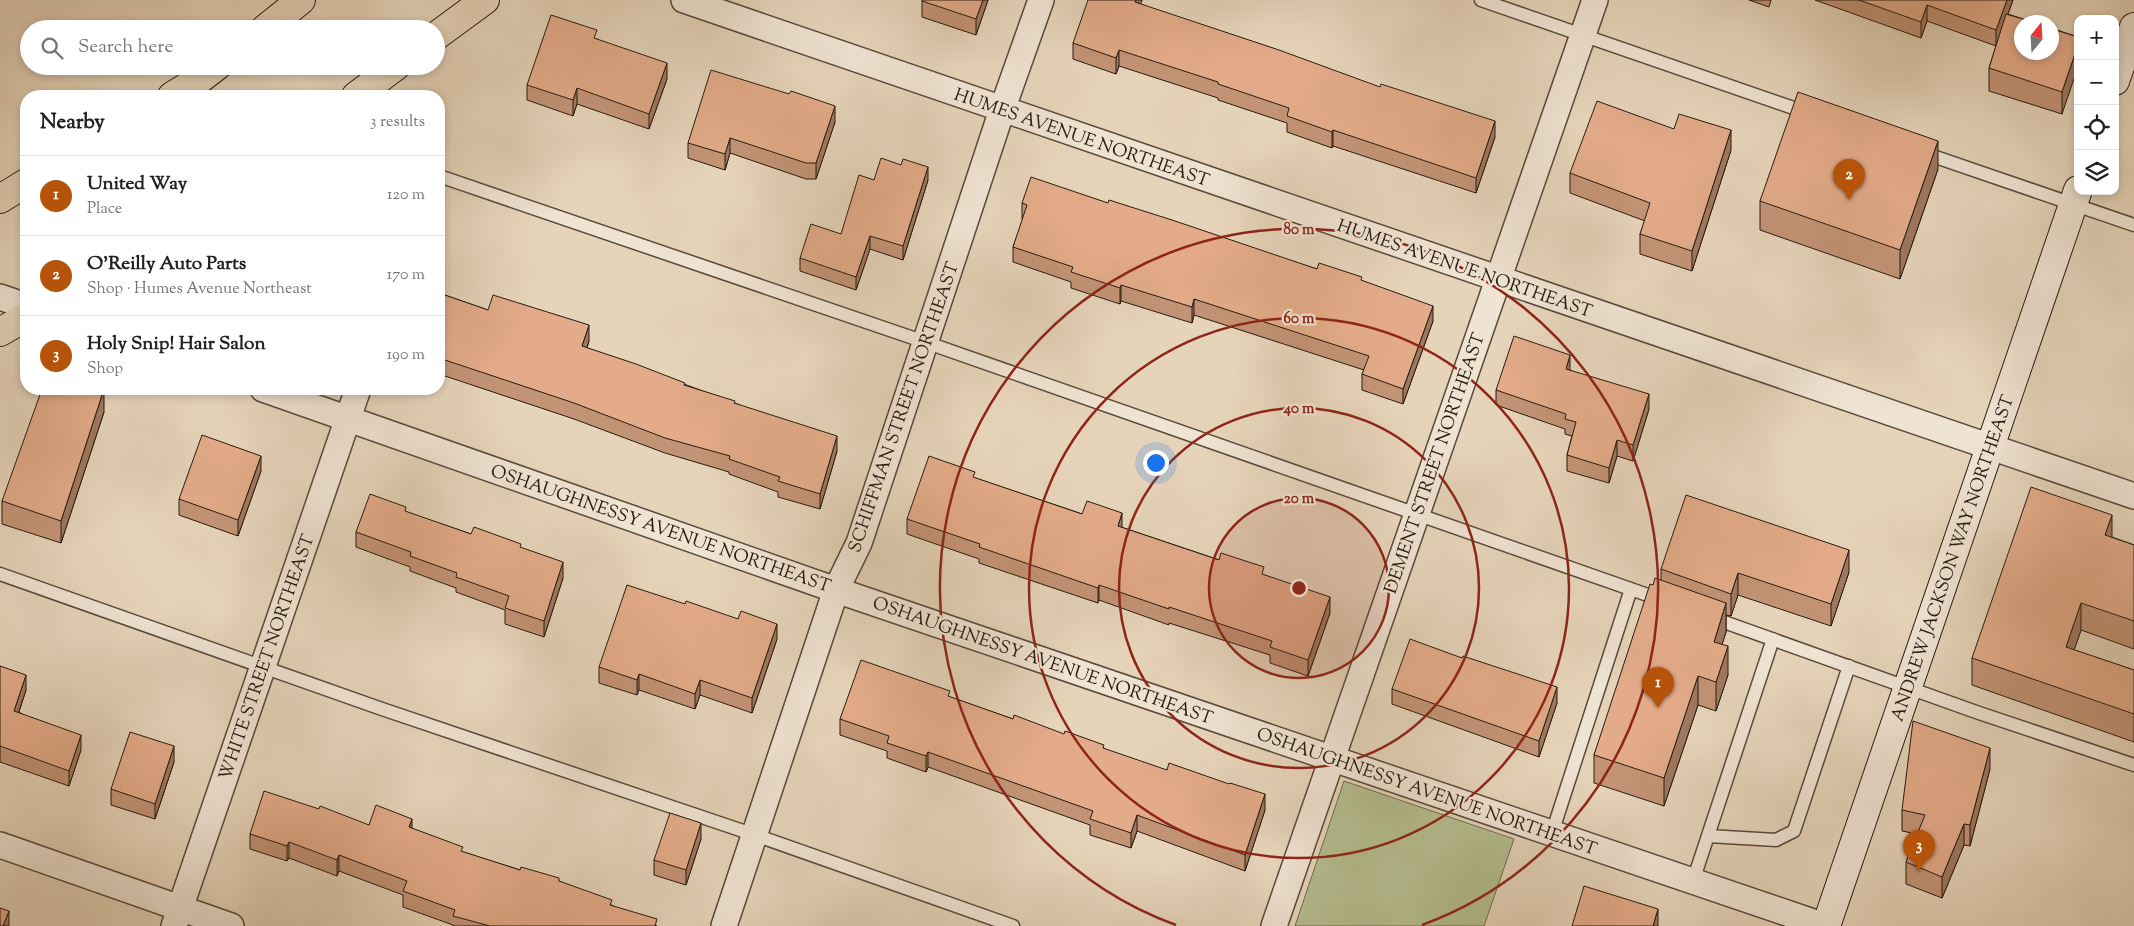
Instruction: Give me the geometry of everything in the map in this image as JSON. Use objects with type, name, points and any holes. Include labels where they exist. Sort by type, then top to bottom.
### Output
[{"type":"highway","points":[[275,20],[301,0]]},
{"type":"highway","points":[[445,29],[485,0]]},
{"type":"highway","points":[[182,90],[205,75]]},
{"type":"highway","points":[[364,90],[384,75]]},
{"type":"highway","points":[[0,199],[20,187]]},
{"type":"highway","points":[[0,332],[20,320]]},
{"type":"main road","points":[[2119,69],[2134,26]]},
{"type":"main road","name":"ANDREW JACKSON WAY NORTHEAST","points":[[1825,926],[2075,197]]},
{"type":"street","name":"HUMES AVENUE NORTHEAST","points":[[684,0],[2134,496]]},
{"type":"street","name":"SCHIFFMAN STREET NORTHEAST","points":[[724,926],[836,590],[859,542],[1002,110],[1041,0]]},
{"type":"street","name":"DEMENT STREET NORTHEAST","points":[[1274,926],[1595,0]]},
{"type":"street","points":[[0,297],[20,304]]},
{"type":"street","name":"OSHAUGHNESSY AVENUE NORTHEAST","points":[[281,395],[836,590],[1825,926]]},
{"type":"street","name":"WHITE STREET NORTHEAST","points":[[178,917],[356,395]]},
{"type":"street","points":[[0,845],[178,917],[231,926]]},
{"type":"lane","points":[[1481,0],[1819,117]]},
{"type":"lane","points":[[1913,149],[2075,197],[2134,225]]},
{"type":"lane","points":[[445,178],[925,342],[1678,606]]},
{"type":"lane","points":[[0,574],[382,709],[755,835],[1013,926]]},
{"type":"lane","points":[[1552,833],[1631,589]]},
{"type":"lane","points":[[1697,612],[2134,765]]},
{"type":"lane","points":[[1693,881],[1773,639]]},
{"type":"lane","points":[[1708,836],[1776,840],[1794,831],[1849,666]]},
{"type":"green space","points":[[1344,781],[1514,839],[1484,926],[1295,926]]},
{"type":"building","points":[[922,0],[983,0],[976,19]]},
{"type":"building","points":[[1088,0],[1136,0],[1135,2],[1279,50],[1380,87],[1381,84],[1495,121],[1476,178],[1287,116],[1289,108],[1218,84],[1218,82],[1119,50],[1116,58],[1073,43]]},
{"type":"building","points":[[1859,0],[2007,0],[1996,30],[1927,5],[1921,22]]},
{"type":"building","points":[[2006,14],[2014,16],[2014,60],[2059,60],[2059,31],[2074,36],[2074,57],[2062,92],[1989,68]]},
{"type":"building","points":[[551,15],[597,30],[594,38],[667,63],[649,114],[577,88],[573,100],[527,85]]},
{"type":"building","points":[[711,70],[789,94],[791,91],[835,106],[816,163],[806,163],[730,138],[725,154],[688,143]]},
{"type":"building","points":[[1798,92],[1938,141],[1900,250],[1760,201]]},
{"type":"building","points":[[1597,101],[1674,129],[1679,114],[1731,130],[1692,251],[1640,234],[1650,203],[1570,173]]},
{"type":"building","points":[[881,158],[901,165],[903,159],[928,167],[903,246],[870,236],[856,277],[800,258],[811,224],[841,234],[859,175],[874,180]]},
{"type":"building","points":[[1031,177],[1108,203],[1109,200],[1172,220],[1317,269],[1319,263],[1362,277],[1361,280],[1433,306],[1403,389],[1362,374],[1369,356],[1194,299],[1192,307],[1121,285],[1120,288],[1071,272],[1073,267],[1013,247],[1027,205],[1022,203]]},
{"type":"building","points":[[445,295],[488,310],[493,295],[589,325],[582,346],[636,364],[685,383],[684,385],[735,401],[734,403],[837,436],[820,494],[778,481],[780,477],[729,459],[730,456],[665,438],[574,403],[445,360]]},
{"type":"building","points":[[1514,336],[1570,355],[1566,369],[1649,394],[1633,445],[1617,440],[1609,468],[1567,455],[1576,422],[1565,419],[1566,414],[1496,390]]},
{"type":"building","points":[[40,395],[102,395],[61,521],[2,501]]},
{"type":"building","points":[[202,435],[261,456],[238,520],[179,499]]},
{"type":"building","points":[[929,456],[975,472],[973,477],[1082,514],[1087,501],[1122,513],[1118,526],[1219,560],[1221,553],[1264,567],[1262,574],[1330,597],[1308,660],[1270,647],[1272,641],[1099,585],[1098,588],[979,547],[980,544],[907,519]]},
{"type":"building","points":[[2031,487],[2112,515],[2105,535],[2134,545],[2134,621],[2081,603],[2066,647],[2134,670],[2134,714],[1972,658]]},
{"type":"building","points":[[370,494],[406,507],[405,511],[471,534],[474,527],[521,544],[520,547],[563,562],[544,621],[505,608],[509,596],[456,577],[457,573],[410,556],[411,552],[356,532]]},
{"type":"building","points":[[1686,495],[1849,550],[1831,604],[1738,573],[1731,594],[1661,569]]},
{"type":"building","points":[[1655,578],[1726,603],[1714,642],[1728,646],[1716,682],[1698,676],[1664,778],[1594,755],[1650,584],[1653,585]]},
{"type":"building","points":[[627,585],[685,604],[686,601],[738,619],[741,611],[777,624],[752,698],[700,680],[695,694],[639,674],[637,680],[599,667]]},
{"type":"building","points":[[1410,639],[1462,658],[1463,656],[1557,687],[1539,741],[1392,689]]},
{"type":"building","points":[[861,660],[950,691],[948,696],[1013,719],[1014,715],[1064,734],[1065,731],[1104,745],[1103,748],[1167,770],[1169,763],[1229,784],[1265,794],[1245,855],[1137,815],[1131,833],[1090,819],[1093,811],[928,752],[926,756],[887,743],[889,736],[840,719]]},
{"type":"building","points":[[0,666],[26,675],[14,711],[81,735],[69,771],[0,746]]},
{"type":"building","points":[[1913,721],[1990,748],[1970,825],[1964,824],[1942,877],[1906,862],[1925,815],[1902,810]]},
{"type":"building","points":[[130,732],[174,746],[155,804],[111,789]]},
{"type":"building","points":[[264,791],[319,809],[320,806],[369,825],[376,805],[412,819],[409,827],[463,847],[461,851],[520,870],[521,867],[559,878],[559,881],[612,900],[610,905],[657,919],[655,926],[490,926],[453,916],[455,910],[403,891],[407,881],[339,855],[337,860],[289,842],[287,846],[250,834]]},
{"type":"building","points":[[670,813],[701,823],[686,870],[654,860]]},
{"type":"building","points":[[1584,886],[1658,909],[1653,926],[1572,926]]},
{"type":"building","points":[[0,908],[9,911],[3,926],[0,926]]},
{"type":"place","name":"O'Reilly Auto Parts","points":[[1849,200]]},
{"type":"place","name":"United Way","points":[[1658,708]]},
{"type":"place","name":"Holy Snip! Hair Salon","points":[[1919,871]]}]
